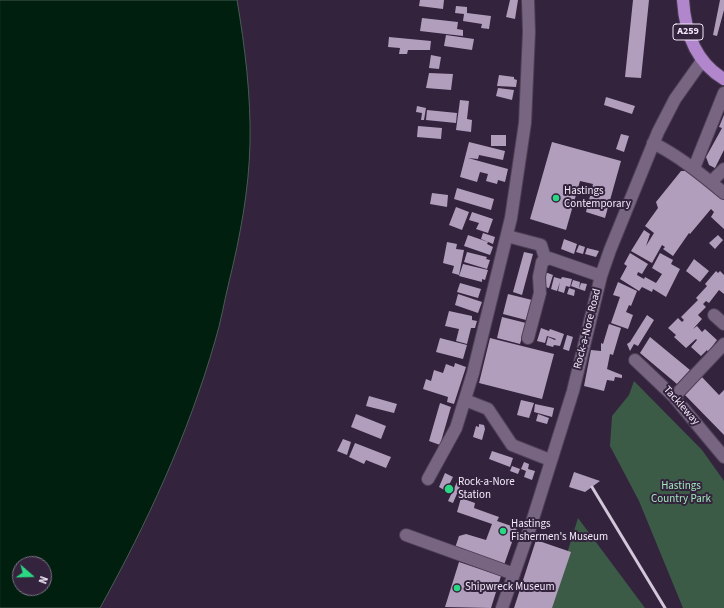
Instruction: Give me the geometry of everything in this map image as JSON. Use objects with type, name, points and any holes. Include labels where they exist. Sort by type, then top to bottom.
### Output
[{"type":"highway","name":"A259","points":[[683,0],[684,16],[691,42],[702,61],[724,79]]},
{"type":"street","points":[[428,478],[456,428],[465,400],[507,236],[521,159],[525,123],[529,32],[528,0]]},
{"type":"street","name":"Rock-a-Nore Road","points":[[502,608],[573,391],[601,276],[653,143],[675,99],[702,61]]},
{"type":"street","points":[[694,168],[724,92]]},
{"type":"street","points":[[653,143],[671,152],[694,168],[724,193]]},
{"type":"street","points":[[711,182],[724,169]]},
{"type":"street","points":[[507,236],[540,245],[545,258]]},
{"type":"street","points":[[545,258],[549,258],[601,276]]},
{"type":"street","points":[[528,338],[540,293],[539,277],[542,262],[545,258]]},
{"type":"street","points":[[714,315],[724,324]]},
{"type":"street","points":[[674,397],[724,344]]},
{"type":"street","name":"Tackleway","points":[[635,360],[674,397],[724,457]]},
{"type":"street","points":[[465,400],[488,408],[512,445],[550,460]]},
{"type":"street","points":[[406,535],[514,574]]},
{"type":"green space","name":"Hastings Country Park","points":[[634,381],[702,450],[724,481],[724,608],[683,608],[639,501],[610,446],[612,416],[629,395]]},
{"type":"green space","points":[[578,518],[645,608],[550,608]]},
{"type":"shaded area","points":[[0,0],[237,0],[245,54],[250,107],[250,143],[246,196],[237,248],[217,334],[192,410],[150,511],[100,608],[0,608]]},
{"type":"building","points":[[420,0],[444,0],[443,9],[419,6]]},
{"type":"building","points":[[510,0],[518,0],[515,19],[506,17]]},
{"type":"building","points":[[633,0],[649,0],[641,78],[625,77]]},
{"type":"building","points":[[720,0],[724,0],[724,10],[717,36],[713,35]]},
{"type":"building","points":[[456,6],[467,7],[467,13],[491,16],[489,29],[481,28],[482,24],[463,21],[464,14],[455,13]]},
{"type":"building","points":[[422,18],[458,22],[457,29],[463,30],[463,36],[420,31]]},
{"type":"building","points":[[446,35],[474,39],[472,50],[444,46]]},
{"type":"building","points":[[389,37],[431,41],[430,50],[408,50],[407,54],[399,54],[400,48],[388,47]]},
{"type":"building","points":[[431,55],[441,57],[439,69],[429,68]]},
{"type":"building","points":[[429,73],[453,74],[451,90],[426,88]]},
{"type":"building","points":[[499,75],[514,77],[514,79],[517,80],[516,87],[497,86]]},
{"type":"building","points":[[498,88],[514,90],[512,100],[496,96]]},
{"type":"building","points":[[606,97],[635,106],[632,114],[604,105]]},
{"type":"building","points":[[460,100],[469,101],[467,119],[472,120],[471,132],[456,130]]},
{"type":"building","points":[[417,106],[426,108],[424,120],[421,120],[422,113],[416,112]]},
{"type":"building","points":[[427,110],[457,113],[456,123],[426,120]]},
{"type":"building","points":[[724,115],[724,150],[715,168],[709,165],[706,157],[722,128],[719,127]]},
{"type":"building","points":[[418,126],[442,128],[441,139],[417,137]]},
{"type":"building","points":[[621,134],[629,136],[624,152],[616,149]]},
{"type":"building","points":[[491,135],[506,135],[506,146],[491,146]]},
{"type":"building","points":[[469,142],[505,151],[503,160],[479,155],[478,159],[468,158],[508,169],[505,182],[498,180],[497,184],[486,181],[488,174],[480,172],[477,182],[460,177]]},
{"type":"building","name":"Hastings Contemporary","points":[[552,142],[621,161],[605,218],[586,212],[593,184],[580,181],[566,230],[530,219]]},
{"type":"building","points":[[681,171],[686,171],[698,178],[724,200],[724,229],[711,217],[714,212],[711,209],[690,234],[689,233],[673,256],[663,249],[665,247],[662,245],[652,263],[631,251],[644,230],[650,234],[646,246],[654,233],[645,226],[658,208],[656,202]]},
{"type":"building","points":[[457,188],[494,199],[491,210],[454,199]]},
{"type":"building","points":[[432,193],[448,195],[447,207],[430,204]]},
{"type":"building","points":[[456,207],[469,212],[462,230],[449,225]]},
{"type":"building","points":[[472,212],[493,219],[488,233],[476,229],[479,223],[469,220]]},
{"type":"building","points":[[483,233],[495,237],[493,244],[481,239]]},
{"type":"building","points":[[468,235],[488,242],[487,244],[493,247],[490,255],[464,246]]},
{"type":"building","points":[[718,235],[723,240],[715,249],[709,243]]},
{"type":"building","points":[[564,239],[577,244],[574,254],[561,249]]},
{"type":"building","points":[[447,242],[457,244],[456,249],[464,250],[459,275],[452,273],[454,266],[443,263]]},
{"type":"building","points":[[579,245],[585,247],[583,254],[576,252]]},
{"type":"building","points":[[587,248],[599,251],[596,257],[585,254]]},
{"type":"building","points":[[467,252],[487,257],[486,259],[490,260],[487,269],[464,262]]},
{"type":"building","points":[[524,252],[533,254],[522,295],[513,292]]},
{"type":"building","points":[[630,253],[648,264],[642,274],[638,272],[637,275],[644,279],[645,277],[656,283],[662,274],[652,268],[660,253],[673,260],[671,264],[680,269],[666,297],[653,289],[652,292],[642,287],[639,291],[620,279],[627,266],[624,264]]},
{"type":"building","points":[[694,259],[709,271],[700,282],[686,271]]},
{"type":"building","points":[[463,264],[488,270],[485,280],[482,279],[482,282],[459,276]]},
{"type":"building","points":[[716,271],[718,273],[720,271],[724,275],[724,294],[719,290],[709,303],[706,301],[703,304],[706,307],[698,315],[702,319],[693,329],[697,326],[702,332],[705,329],[717,340],[708,352],[707,350],[701,356],[691,347],[697,340],[696,339],[686,348],[674,337],[676,335],[668,328],[678,318],[682,322],[684,320],[681,317],[698,300],[696,298],[707,286],[705,284]]},
{"type":"building","points":[[545,272],[553,275],[549,288],[541,286]]},
{"type":"building","points":[[554,277],[561,279],[562,277],[572,279],[570,287],[566,286],[564,293],[558,291],[560,282],[557,291],[551,289]]},
{"type":"building","points":[[573,280],[580,282],[579,289],[571,286]]},
{"type":"building","points":[[618,282],[637,291],[631,306],[629,305],[626,312],[633,315],[628,329],[611,323],[620,297],[613,295]]},
{"type":"building","points":[[460,283],[481,289],[478,298],[457,292]]},
{"type":"building","points":[[581,283],[587,284],[585,291],[579,289]]},
{"type":"building","points":[[569,288],[575,290],[574,296],[567,294]]},
{"type":"building","points":[[458,294],[482,302],[478,313],[455,305]]},
{"type":"building","points":[[508,294],[532,300],[526,320],[503,314]]},
{"type":"building","points":[[449,311],[472,316],[472,320],[477,321],[475,328],[471,328],[467,344],[456,341],[459,329],[445,326]]},
{"type":"building","points":[[647,315],[654,320],[638,346],[634,344],[630,351],[627,344],[630,342]]},
{"type":"building","points":[[502,317],[526,323],[520,344],[497,338]]},
{"type":"building","points":[[609,324],[621,328],[613,355],[610,354],[607,369],[622,375],[622,378],[615,377],[614,381],[607,380],[604,391],[584,386],[591,350],[601,351],[601,343],[603,344]]},
{"type":"building","points":[[541,328],[549,331],[550,329],[564,334],[560,346],[554,345],[553,347],[546,345],[548,337],[555,340],[556,339],[547,336],[545,343],[537,341]]},
{"type":"building","points":[[567,335],[573,337],[569,351],[563,349]]},
{"type":"building","points":[[650,337],[690,370],[677,384],[640,353]]},
{"type":"building","points":[[440,338],[467,345],[463,359],[436,352]]},
{"type":"building","points":[[490,338],[554,354],[542,399],[479,383]]},
{"type":"building","points":[[455,363],[466,367],[454,404],[447,402],[448,397],[423,389],[426,379],[431,381],[434,370],[443,373],[446,364],[454,367]]},
{"type":"building","points":[[701,376],[719,395],[724,390],[724,435],[683,393]]},
{"type":"building","points":[[369,396],[397,404],[394,413],[366,406]]},
{"type":"building","points":[[521,400],[534,403],[529,418],[517,415]]},
{"type":"building","points":[[440,403],[451,407],[440,445],[429,441]]},
{"type":"building","points":[[535,404],[554,408],[552,417],[534,412]]},
{"type":"building","points":[[356,414],[386,426],[381,439],[351,427]]},
{"type":"building","points":[[538,414],[549,418],[547,424],[536,421]]},
{"type":"building","points":[[479,424],[484,425],[485,429],[482,440],[473,437],[476,426],[479,427]]},
{"type":"building","points":[[343,439],[351,442],[347,455],[337,451]]},
{"type":"building","points":[[355,443],[391,457],[386,468],[366,460],[364,464],[349,457]]},
{"type":"building","points":[[492,451],[513,458],[510,467],[489,459]]},
{"type":"building","points":[[524,462],[529,464],[528,469],[535,471],[532,480],[524,477],[526,471],[521,469]]},
{"type":"building","points":[[512,466],[520,469],[518,474],[510,471]]},
{"type":"building","points":[[574,472],[600,481],[585,492],[569,487]]},
{"type":"building","points":[[445,473],[453,477],[446,491],[439,487]]},
{"type":"building","points":[[458,480],[462,482],[453,503],[448,501]]},
{"type":"building","name":"Hastings Fishermen's Museum","points":[[461,498],[475,503],[474,508],[499,517],[497,521],[517,528],[504,565],[455,548],[459,536],[466,534],[486,540],[492,524],[457,512]]},
{"type":"building","points":[[536,540],[571,552],[552,608],[514,608]]},
{"type":"building","points":[[459,562],[501,576],[491,608],[445,607]]},
{"type":"railway","points":[[592,487],[665,608]]},
{"type":"place","name":"Hastings Contemporary","points":[[556,198]]},
{"type":"place","name":"Rock-a-Nore Station","points":[[449,489]]},
{"type":"place","name":"Hastings Fishermen's Museum","points":[[503,531]]},
{"type":"place","name":"Shipwreck Museum","points":[[457,588]]}]
